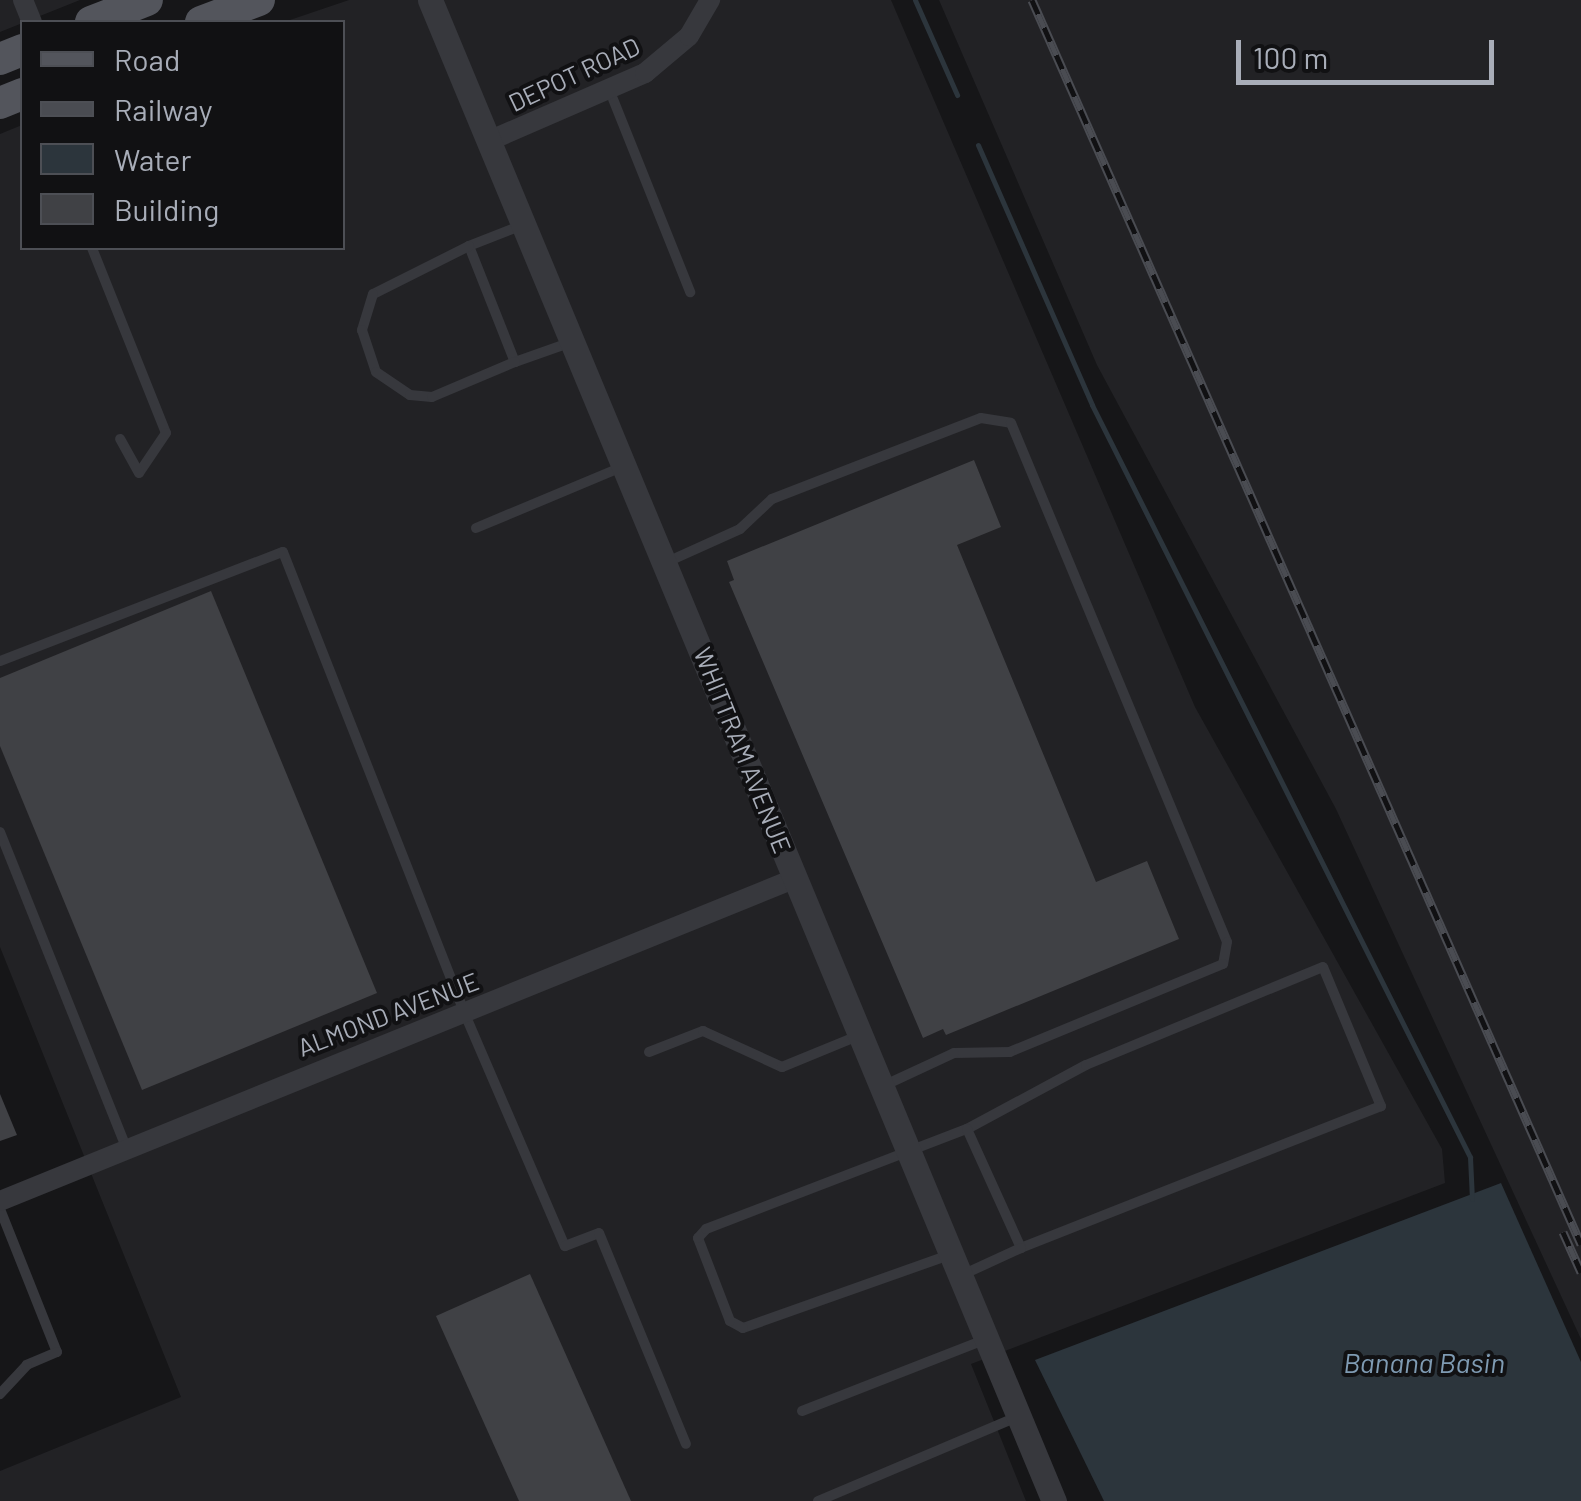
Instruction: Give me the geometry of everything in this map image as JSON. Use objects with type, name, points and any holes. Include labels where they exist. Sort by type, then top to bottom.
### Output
[{"type":"main road","points":[[96,20],[147,0]]},
{"type":"main road","points":[[205,20],[258,0]]},
{"type":"street","name":"WHITTRAM AVENUE","points":[[430,0],[1054,1501]]},
{"type":"street","name":"DEPOT ROAD","points":[[491,140],[608,88],[674,51],[710,0]]},
{"type":"street","name":"ALMOND AVENUE","points":[[0,1201],[796,878]]},
{"type":"lane","points":[[608,88],[690,292]]},
{"type":"lane","points":[[526,224],[469,246],[374,294],[362,330],[376,372],[410,394],[432,397],[574,341]]},
{"type":"lane","points":[[469,246],[515,362]]},
{"type":"lane","points":[[93,250],[166,433],[139,473],[120,439]]},
{"type":"lane","points":[[666,563],[740,529],[772,499],[981,418],[1010,424],[1227,942],[1223,964],[1010,1052],[954,1054],[882,1087]]},
{"type":"lane","points":[[476,528],[625,466]]},
{"type":"lane","points":[[0,661],[284,552],[464,1012],[566,1246],[599,1233],[686,1444]]},
{"type":"lane","points":[[0,832],[127,1149]]},
{"type":"lane","points":[[1323,967],[1381,1106],[1020,1248],[755,1328],[735,1326],[699,1247],[702,1232],[909,1152],[968,1129],[1086,1064],[1323,967]]},
{"type":"lane","points":[[650,1052],[703,1031],[782,1067],[861,1035]]},
{"type":"lane","points":[[968,1129],[1020,1248]]},
{"type":"lane","points":[[0,1208],[57,1352],[27,1364],[0,1394]]},
{"type":"lane","points":[[802,1412],[988,1338]]},
{"type":"lane","points":[[818,1501],[1019,1416]]},
{"type":"shaded area","points":[[0,0],[80,0],[30,20],[20,20],[20,24],[0,32]]},
{"type":"shaded area","points":[[349,0],[891,0],[1195,707],[1442,1149],[1445,1183],[971,1364],[1026,1501],[0,1501],[0,1471],[181,1397],[0,947],[0,134],[20,126],[20,250],[345,250],[345,20],[290,20]]},
{"type":"shaded area","points":[[939,0],[1581,0],[1581,1339],[1336,809],[1097,365]]},
{"type":"water","name":"Banana Basin","points":[[1501,1183],[1581,1362],[1581,1501],[1104,1501],[1035,1360]]},
{"type":"building","points":[[974,460],[1001,527],[957,545],[1096,882],[1147,861],[1179,939],[946,1035],[943,1029],[923,1038],[729,582],[734,580],[727,561]]},
{"type":"building","points":[[211,591],[377,993],[142,1090],[0,746],[0,678]]},
{"type":"building","points":[[0,1094],[17,1135],[0,1141]]},
{"type":"building","points":[[530,1274],[631,1501],[519,1501],[436,1316]]},
{"type":"waterway","points":[[915,0],[957,95]]},
{"type":"waterway","points":[[978,145],[1092,405],[1470,1157],[1472,1199]]},
{"type":"railway","points":[[1032,0],[1581,1244]]},
{"type":"railway","points":[[1563,1232],[1581,1272]]}]
